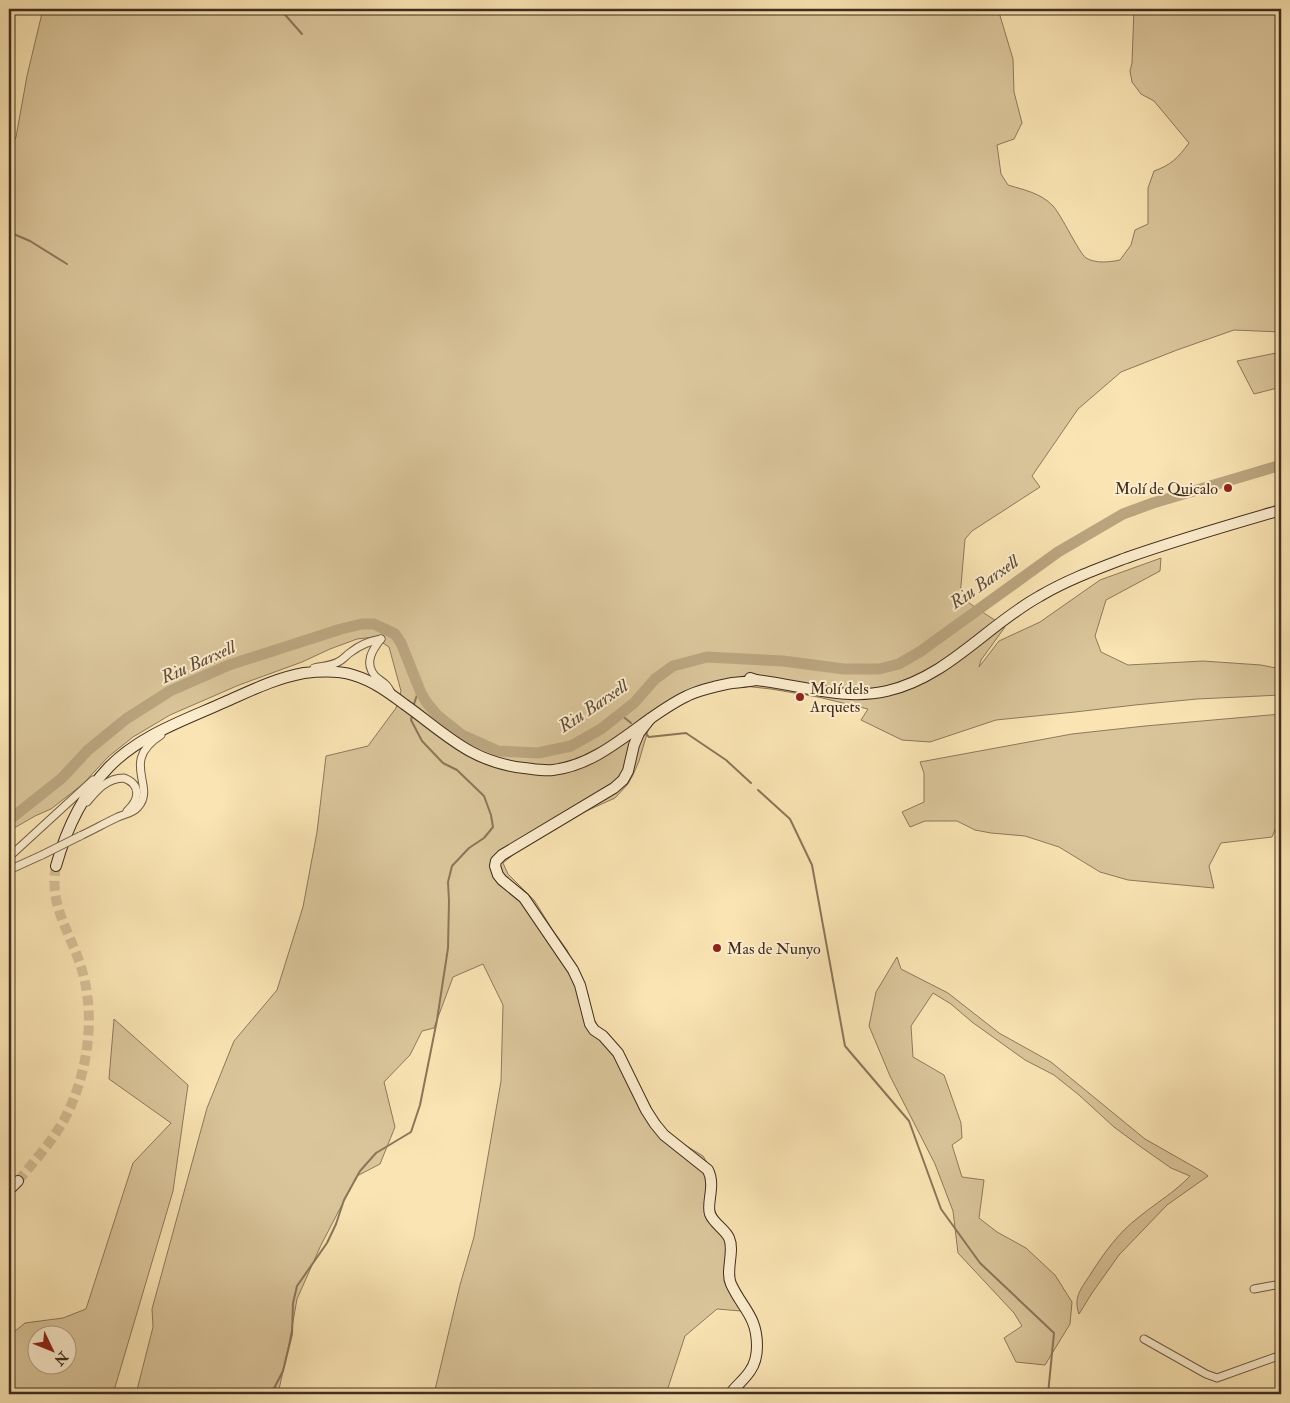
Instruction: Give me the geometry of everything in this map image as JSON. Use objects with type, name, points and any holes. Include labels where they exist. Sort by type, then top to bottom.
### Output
[{"type":"main road","points":[[542,769],[568,761],[596,747],[678,700],[698,691],[723,685],[756,680],[842,694],[877,693],[902,687],[936,671],[1020,608],[1062,584],[1166,544],[1281,510]]},
{"type":"main road","points":[[56,866],[63,841],[74,816],[92,788],[111,766],[146,738],[266,685],[303,674],[326,671],[346,673],[364,679],[392,694],[471,753],[500,764],[552,770],[583,761],[628,737],[634,745]]},
{"type":"main road","points":[[623,741],[646,717]]},
{"type":"main road","points":[[646,717],[634,745],[628,771],[623,780],[614,788],[502,855],[496,861],[495,866],[502,880],[524,898],[573,970],[580,985],[590,1024],[618,1053],[646,1110],[655,1124],[664,1135],[708,1170],[711,1176],[712,1188],[709,1212],[729,1239],[729,1281],[753,1322],[757,1337],[755,1362],[750,1371],[730,1394]]},
{"type":"main road","points":[[596,747],[605,746],[620,736],[631,760]]},
{"type":"main road","points":[[9,1190],[18,1181]]},
{"type":"street","points":[[303,674],[313,668],[341,661],[363,644],[381,639],[370,655]]},
{"type":"street","points":[[363,644],[369,649],[372,671],[377,678],[387,685],[392,694]]},
{"type":"street","points":[[9,870],[135,810],[142,800],[144,788],[140,765],[145,750],[155,739],[188,718]]},
{"type":"street","points":[[9,857],[79,792],[111,766]]},
{"type":"street","points":[[74,816],[103,785],[115,779],[124,778],[133,784],[137,796],[134,803],[120,816]]},
{"type":"street","points":[[1254,1290],[1281,1284]]},
{"type":"street","points":[[1144,1339],[1206,1374],[1217,1378],[1281,1355]]},
{"type":"shaded area","points":[[43,9],[998,9],[1013,59],[1014,92],[1022,123],[1014,139],[997,145],[1001,174],[1008,185],[1032,192],[1053,206],[1083,255],[1090,260],[1103,262],[1120,260],[1131,245],[1135,230],[1148,224],[1148,188],[1154,171],[1174,160],[1189,143],[1154,101],[1141,94],[1132,82],[1130,71],[1134,9],[1281,9],[1281,332],[1234,330],[1121,372],[1078,409],[1032,476],[1040,487],[972,531],[965,539],[960,597],[1005,627],[981,660],[979,667],[999,641],[1040,622],[1100,580],[1161,558],[1160,571],[1106,600],[1095,636],[1101,652],[1128,665],[1203,661],[1261,665],[1281,669],[1281,695],[1197,699],[996,720],[930,742],[902,740],[861,720],[868,709],[818,697],[734,685],[698,692],[664,712],[649,727],[633,775],[628,784],[615,798],[564,821],[519,850],[503,863],[508,874],[534,900],[567,950],[588,994],[590,1013],[600,1029],[619,1048],[655,1115],[670,1136],[703,1156],[716,1181],[714,1208],[734,1252],[733,1277],[753,1312],[717,1309],[685,1336],[666,1394],[434,1394],[460,1285],[474,1237],[501,1081],[503,1005],[483,964],[453,977],[434,1028],[422,1031],[410,1055],[384,1082],[395,1127],[380,1164],[357,1176],[321,1245],[297,1299],[278,1394],[136,1394],[153,1327],[152,1309],[207,1108],[234,1041],[277,990],[303,907],[317,832],[326,756],[368,746],[396,708],[401,691],[389,647],[374,637],[357,639],[239,685],[170,715],[133,737],[108,757],[83,784],[51,809],[9,831],[9,152],[16,137],[27,76]]},
{"type":"shaded area","points":[[1281,352],[1281,387],[1254,394],[1237,361]]},
{"type":"shaded area","points":[[1281,714],[1281,815],[1272,837],[1221,843],[1209,866],[1214,888],[1128,880],[1100,872],[1059,847],[1025,836],[975,830],[957,821],[925,821],[910,827],[902,812],[924,802],[924,773],[920,762],[1072,734]]},
{"type":"shaded area","points":[[897,957],[901,969],[948,993],[999,1033],[1051,1062],[1145,1139],[1208,1176],[1167,1205],[1119,1255],[1079,1314],[1077,1298],[1079,1293],[1112,1244],[1131,1223],[1190,1176],[1171,1168],[1141,1147],[1114,1127],[1054,1075],[1025,1060],[972,1022],[951,1004],[933,993],[911,1026],[913,1057],[944,1075],[961,1123],[962,1138],[952,1145],[962,1177],[984,1180],[979,1218],[997,1232],[1026,1248],[1055,1275],[1072,1302],[1070,1324],[1045,1365],[1016,1362],[1004,1338],[1022,1326],[1014,1313],[958,1253],[953,1211],[935,1164],[890,1076],[869,1026],[876,992]]},
{"type":"shaded area","points":[[114,1019],[188,1085],[173,1191],[113,1394],[9,1394],[9,1336],[25,1323],[63,1318],[86,1309],[133,1163],[171,1123],[109,1079]]},
{"type":"waterway","points":[[280,9],[302,34]]},
{"type":"waterway","points":[[9,232],[30,241],[67,264]]},
{"type":"waterway","name":"Riu Barxell","points":[[9,819],[62,778],[88,750],[126,719],[170,691],[229,665],[341,629],[362,624],[374,624],[395,634],[401,643],[421,693],[427,703],[437,715],[462,735],[498,751],[538,753],[571,746],[601,729],[634,703],[655,679],[673,666],[707,657],[783,661],[844,669],[879,669],[899,664],[921,651],[1058,552],[1123,514],[1153,503],[1281,465]]},
{"type":"waterway","points":[[414,704],[419,689]]},
{"type":"waterway","points":[[620,714],[631,723]]},
{"type":"waterway","points":[[271,1394],[283,1371],[292,1334],[293,1303],[297,1286],[327,1243],[344,1200],[360,1171],[376,1153],[411,1132],[420,1105],[437,1020],[448,948],[448,882],[452,866],[469,848],[484,838],[493,827],[484,796],[457,770],[443,763],[422,741],[411,720],[412,716]]},
{"type":"waterway","points":[[645,733],[649,737],[686,733],[726,760],[751,783]]},
{"type":"waterway","points":[[758,790],[790,819],[812,865],[845,1046],[909,1121],[941,1209],[980,1263],[1054,1333],[1048,1394]]},
{"type":"tunnel","points":[[18,1181],[39,1156],[64,1120],[76,1092],[86,1055],[89,1017],[88,998],[79,961],[57,903],[54,879],[56,866]]},
{"type":"place","name":"Molí de Quicalo","points":[[1228,488]]},
{"type":"place","name":"Molí dels Arquets","points":[[800,697]]},
{"type":"place","name":"Mas de Nunyo","points":[[717,948]]}]
